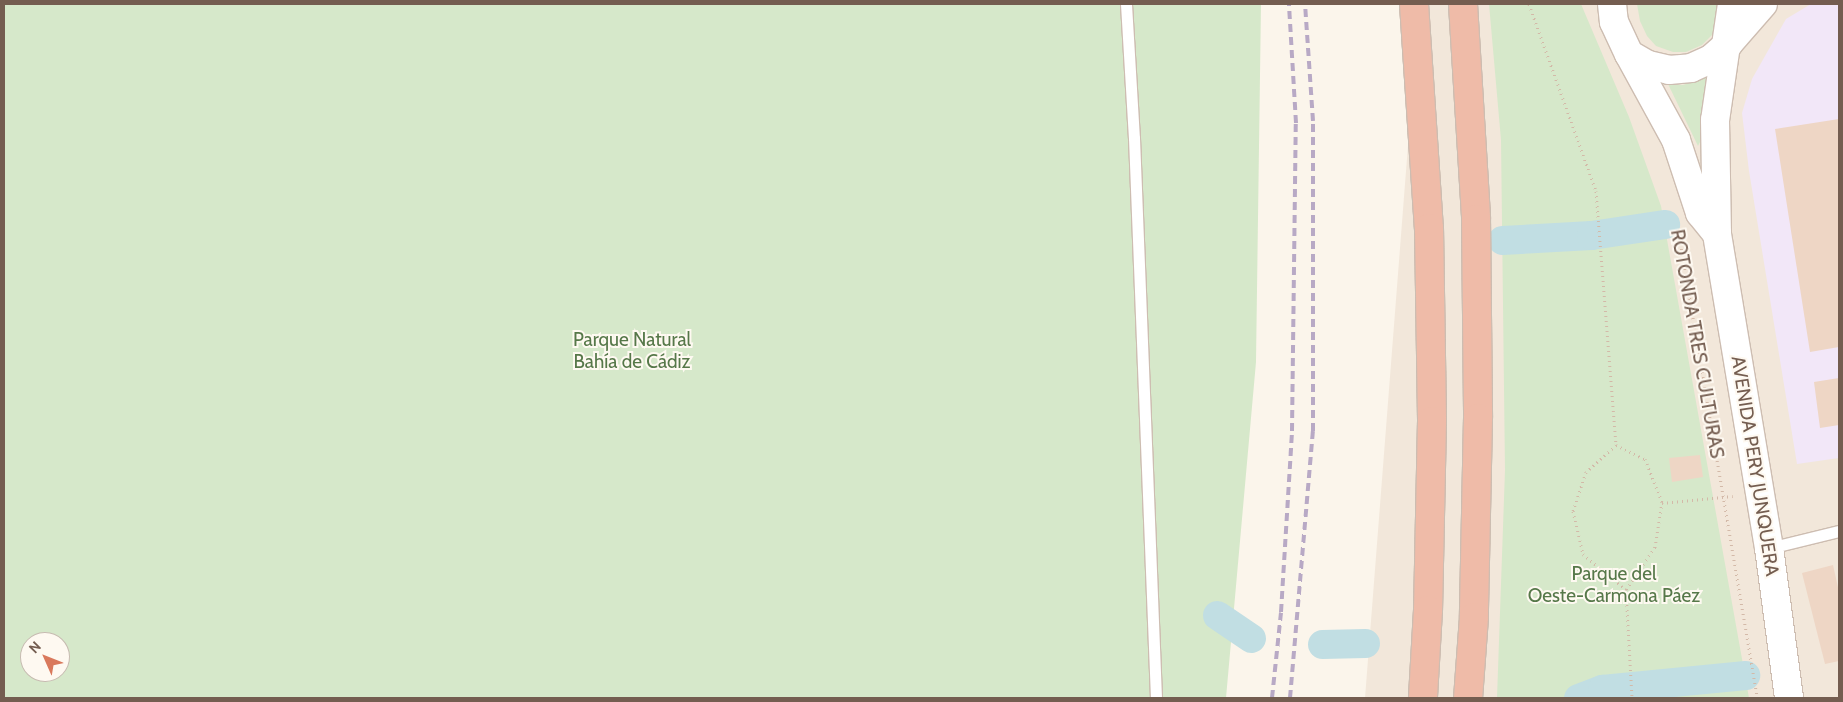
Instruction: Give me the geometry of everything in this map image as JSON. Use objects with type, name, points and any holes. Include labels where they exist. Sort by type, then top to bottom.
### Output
[{"type":"highway","points":[[1414,4],[1429,228],[1432,431],[1423,698]]},
{"type":"highway","points":[[1463,4],[1476,219],[1478,418],[1474,617],[1468,698]]},
{"type":"street","points":[[1612,4],[1614,22],[1629,54],[1676,140],[1700,214],[1718,234]]},
{"type":"street","points":[[1728,44],[1732,4]]},
{"type":"street","points":[[1629,54],[1655,67],[1669,70],[1691,68],[1711,59],[1728,44],[1763,4]]},
{"type":"street","name":"AVENIDA PERY JUNQUERA","points":[[1728,44],[1715,120],[1718,234],[1760,492],[1790,698]]},
{"type":"lane","points":[[1126,4],[1134,138],[1156,698]]},
{"type":"lane","points":[[1768,548],[1839,531]]},
{"type":"path","points":[[1529,4],[1596,191],[1616,445]]},
{"type":"path","name":"ROTONDA TRES CULTURAS","points":[[1676,221],[1757,698]]},
{"type":"path","points":[[1616,445],[1645,458],[1662,503],[1655,547],[1626,590],[1632,698]]},
{"type":"path","points":[[1616,445],[1586,472],[1573,510],[1583,554],[1626,590]]},
{"type":"path","points":[[1662,503],[1760,492]]},
{"type":"shaded area","points":[[1419,4],[1839,4],[1839,698],[1365,698]]},
{"type":"shaded area","points":[[1811,4],[1839,4],[1839,458],[1797,464],[1749,171],[1742,113],[1752,79],[1786,19]]},
{"type":"green space","name":"Parque Natural Bahía de Cádiz","points":[[4,4],[1261,4],[1256,362],[1226,698],[4,698]]},
{"type":"green space","name":"Parque del Oeste-Carmona Páez","points":[[1489,4],[1581,4],[1629,117],[1661,206],[1749,698],[1497,698],[1505,470],[1501,140]]},
{"type":"green space","points":[[1637,4],[1718,4],[1719,20],[1712,35],[1702,45],[1686,52],[1673,52],[1656,46],[1647,36],[1640,21]]},
{"type":"green space","points":[[1706,77],[1700,142],[1698,146],[1668,84],[1683,85]]},
{"type":"building","points":[[1839,119],[1839,347],[1810,352],[1775,129]]},
{"type":"building","points":[[1839,378],[1839,425],[1820,428],[1814,382]]},
{"type":"building","points":[[1700,455],[1703,477],[1672,482],[1669,458]]},
{"type":"building","points":[[1833,565],[1839,592],[1839,661],[1825,664],[1802,573]]},
{"type":"waterway","points":[[1502,240],[1591,235],[1665,224]]},
{"type":"waterway","points":[[1217,615],[1251,638]]},
{"type":"waterway","points":[[1322,644],[1365,643]]},
{"type":"waterway","points":[[1578,698],[1602,689],[1745,675]]},
{"type":"railway","points":[[1272,698],[1281,612],[1292,431],[1296,123],[1289,4]]},
{"type":"railway","points":[[1290,698],[1313,431],[1313,121],[1305,4]]}]
